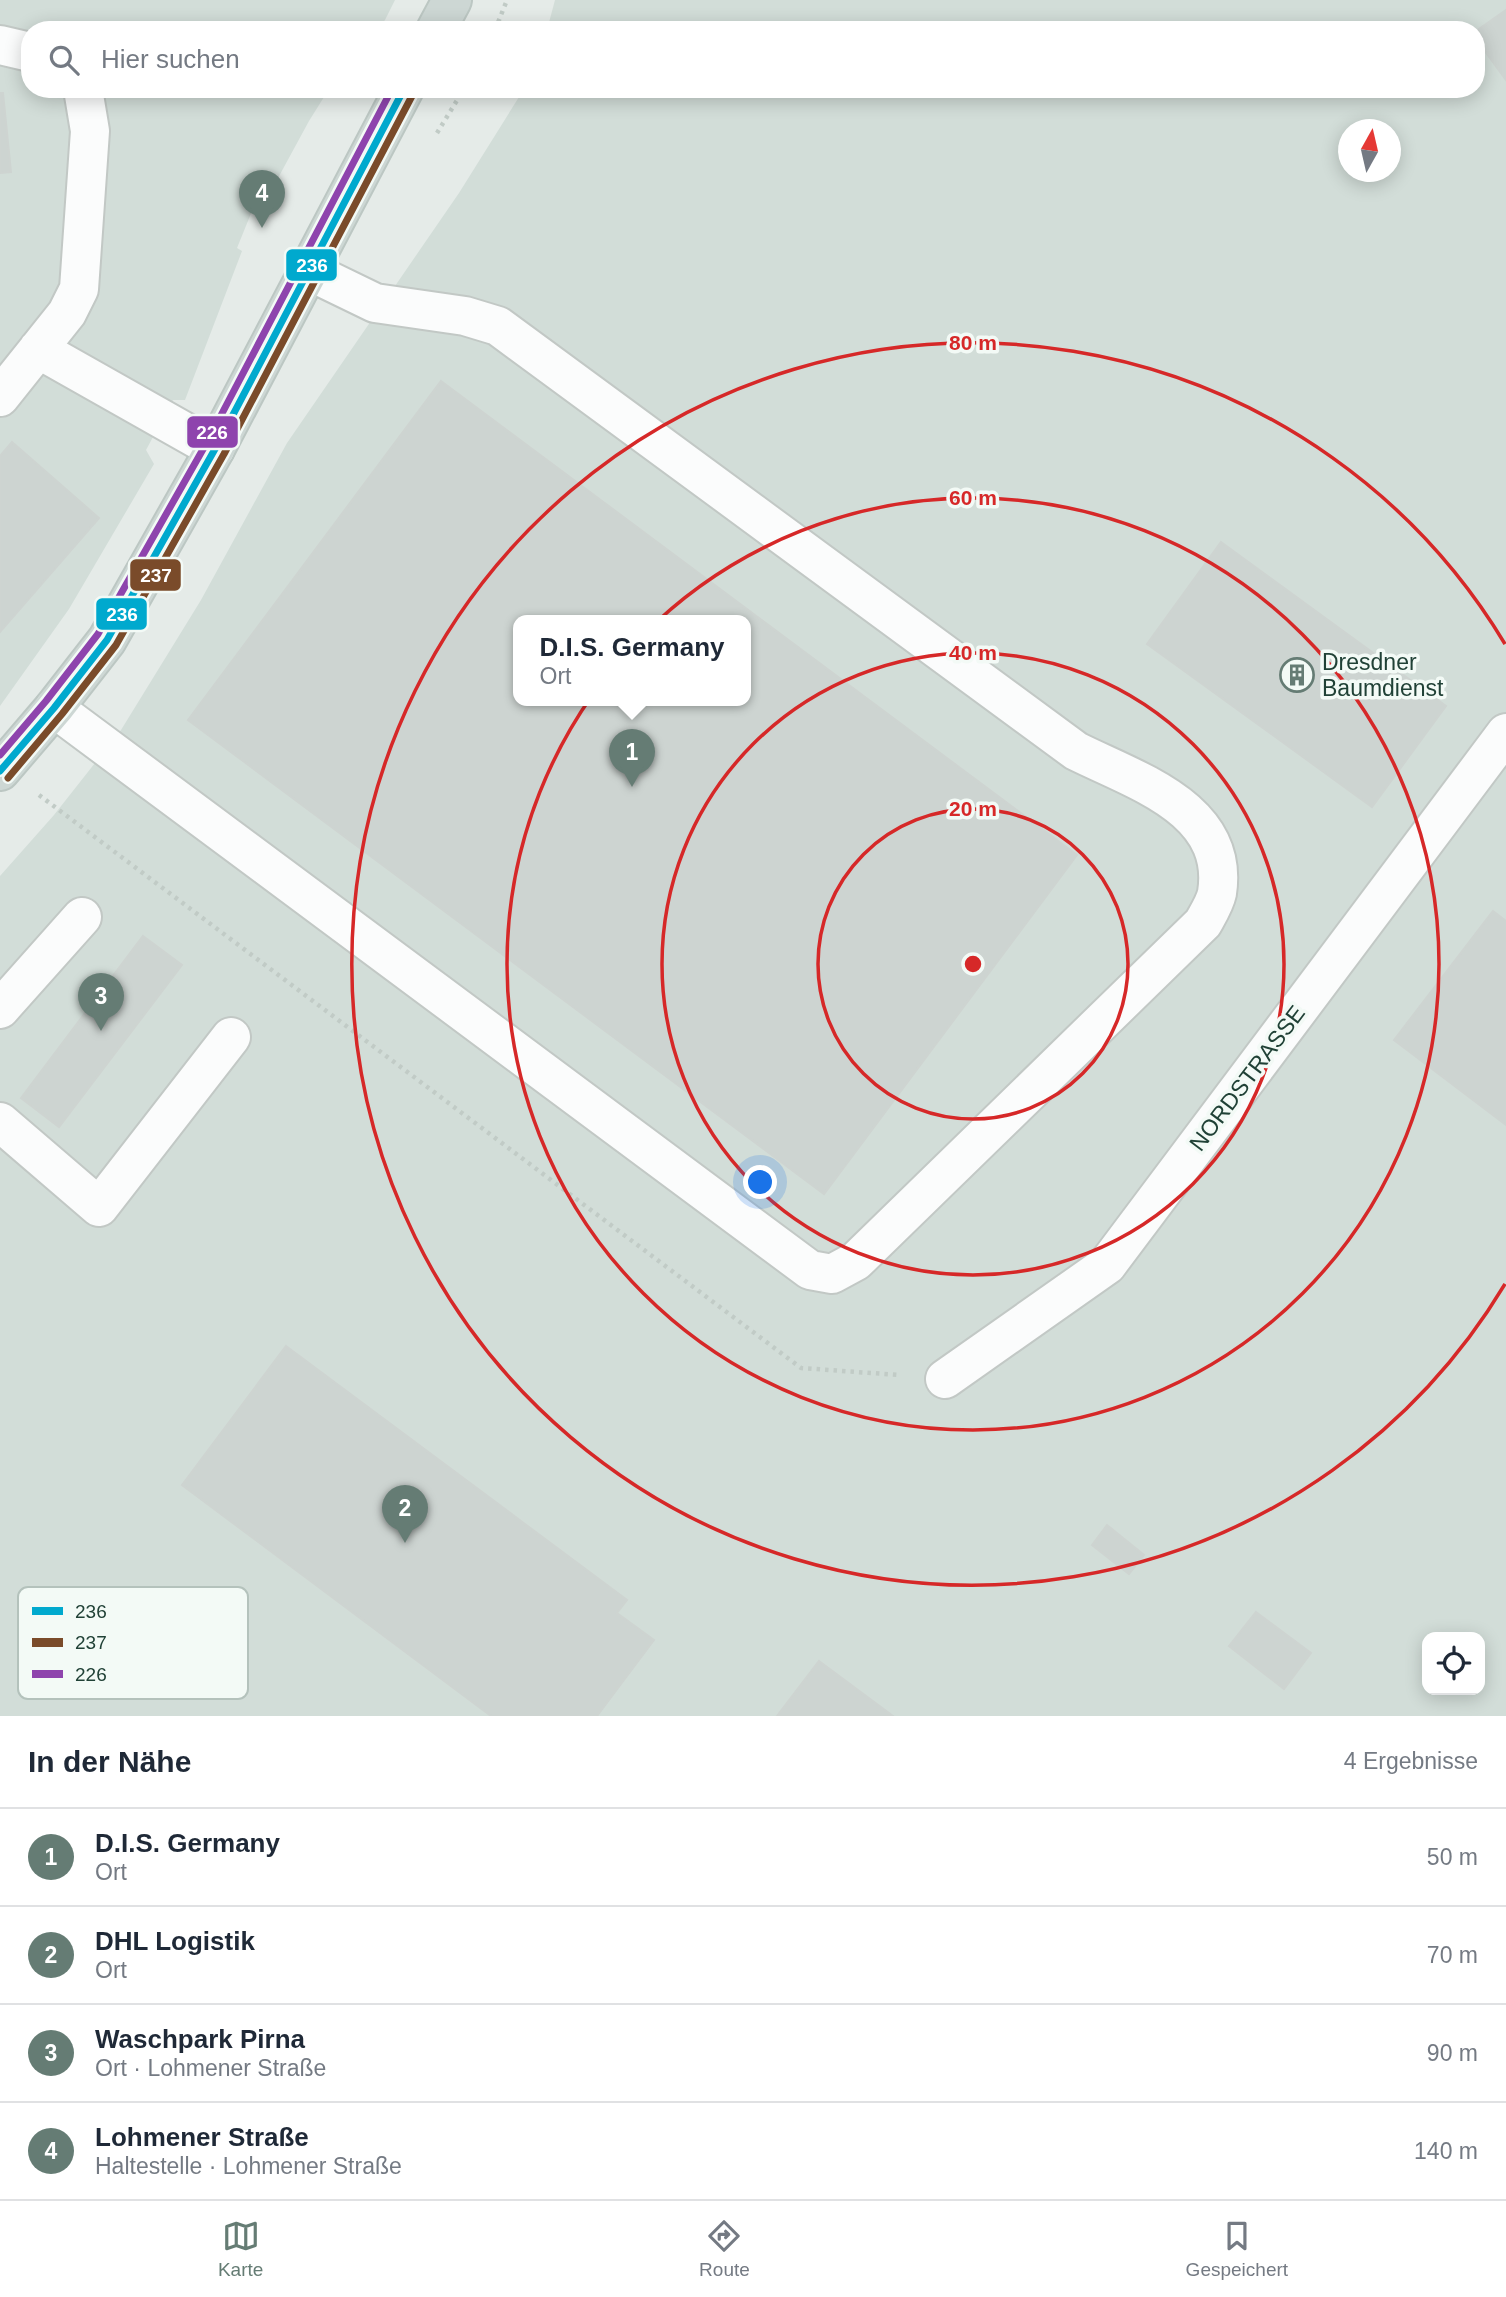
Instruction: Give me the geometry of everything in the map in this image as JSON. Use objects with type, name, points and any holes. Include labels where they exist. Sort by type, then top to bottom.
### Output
[{"type":"main road","points":[[441,21],[452,0]]},
{"type":"main road","points":[[1,770],[107,640],[215,449],[399,98]]},
{"type":"street","points":[[0,46],[21,50]]},
{"type":"street","points":[[0,397],[67,313],[79,289],[90,131],[84,98]]},
{"type":"street","points":[[54,708],[810,1270],[832,1274],[856,1261],[1203,923],[1217,895],[1217,863],[1209,836],[1194,817],[1160,792],[1076,751],[498,326],[465,316],[374,303],[309,271]]},
{"type":"street","points":[[38,349],[215,449]]},
{"type":"street","name":"NORDSTRASSE","points":[[945,1379],[1107,1265],[1506,733]]},
{"type":"street","points":[[0,1009],[82,917]]},
{"type":"street","points":[[0,1122],[99,1207],[230,1037]]},
{"type":"path","points":[[499,21],[507,0]]},
{"type":"path","points":[[1,770],[802,1368],[945,1379]]},
{"type":"shaded area","points":[[0,0],[395,0],[384,21],[21,21],[21,98],[323,98],[259,213],[252,211],[237,248],[242,251],[185,400],[173,400],[146,450],[154,464],[69,609],[0,706]]},
{"type":"shaded area","points":[[555,0],[1506,0],[1506,1716],[0,1716],[0,876],[54,815],[121,730],[201,600],[287,443],[459,193],[518,98],[1485,98],[1485,21],[549,21]]},
{"type":"building","points":[[1506,10],[1506,80],[1485,51],[1485,25]]},
{"type":"building","points":[[0,93],[3,93],[11,172],[0,173]]},
{"type":"building","points":[[441,381],[1077,855],[824,1194],[188,720]]},
{"type":"building","points":[[12,442],[99,518],[0,632],[0,456]]},
{"type":"building","name":"Dresdner Baumdienst","points":[[1221,542],[1446,706],[1372,807],[1147,644]]},
{"type":"building","points":[[1493,911],[1506,921],[1506,1125],[1394,1040]]},
{"type":"building","points":[[143,936],[182,965],[59,1127],[21,1098]]},
{"type":"building","points":[[286,1346],[627,1600],[617,1613],[654,1640],[597,1716],[491,1716],[182,1485]]},
{"type":"building","points":[[1107,1525],[1144,1555],[1129,1574],[1092,1545]]},
{"type":"building","points":[[1256,1612],[1311,1653],[1284,1689],[1229,1646]]},
{"type":"building","points":[[819,1661],[893,1716],[777,1716]]},
{"type":"transit line","name":"226","points":[[0,755],[98,634],[206,444],[387,98]]},
{"type":"transit line","name":"236","points":[[0,771],[107,640],[215,449],[399,98]]},
{"type":"transit line","name":"237","points":[[8,778],[116,645],[224,454],[411,98]]},
{"type":"place","name":"Lohmener Straße","points":[[262,228]]},
{"type":"place","name":"Dresdner Baumdienst","points":[[1297,675]]},
{"type":"place","name":"D.I.S. Germany","points":[[632,787]]},
{"type":"place","name":"Waschpark Pirna","points":[[101,1031]]},
{"type":"place","name":"DHL Logistik","points":[[405,1543]]}]
